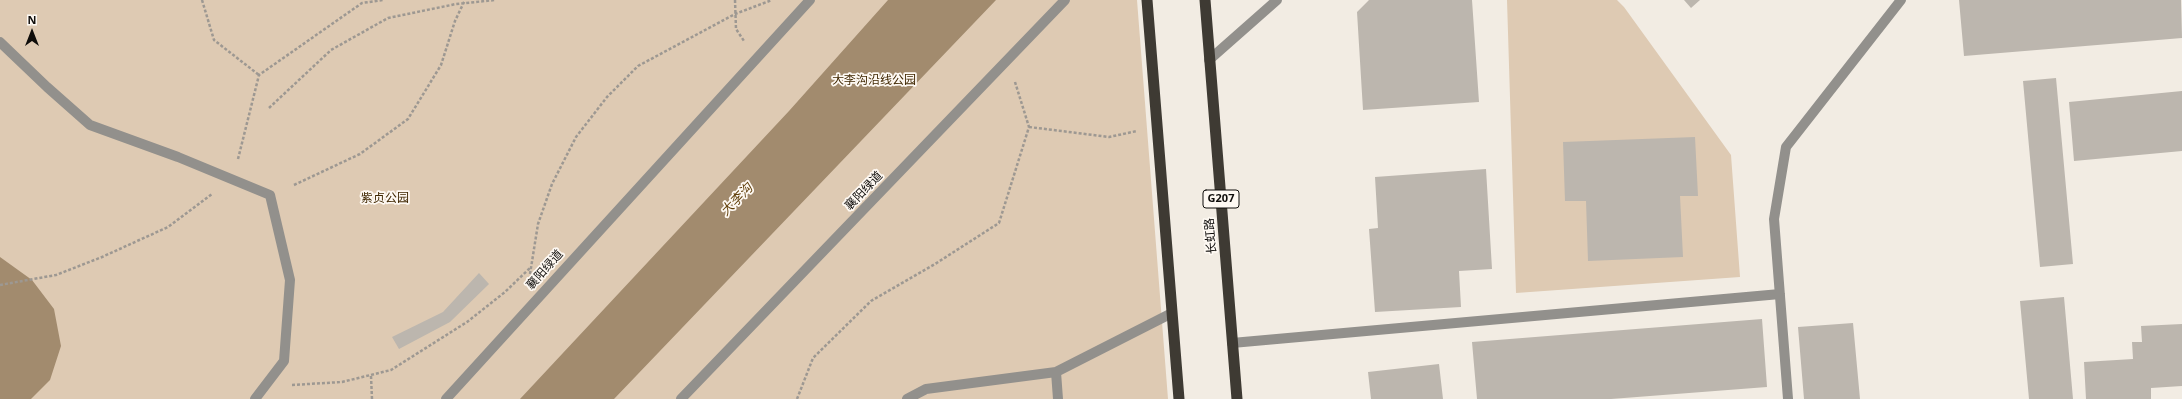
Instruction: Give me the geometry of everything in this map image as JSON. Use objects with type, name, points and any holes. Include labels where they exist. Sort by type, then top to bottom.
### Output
[{"type":"highway","points":[[1147,0],[1179,399]]},
{"type":"highway","name":"长虹路","points":[[1205,0],[1237,399]]},
{"type":"street","name":"襄阳绿道","points":[[446,399],[810,0]]},
{"type":"street","name":"襄阳绿道","points":[[681,399],[1065,0]]},
{"type":"street","points":[[1210,60],[1277,0]]},
{"type":"street","points":[[1788,399],[1774,219],[1786,147],[1901,0]]},
{"type":"street","points":[[0,42],[90,125],[178,157],[270,195],[290,280],[284,361],[255,399]]},
{"type":"street","points":[[1232,343],[1780,294]]},
{"type":"street","points":[[907,399],[926,389],[1056,372],[1172,312]]},
{"type":"street","points":[[1056,372],[1058,399]]},
{"type":"path","points":[[202,0],[214,40],[259,75]]},
{"type":"path","points":[[294,184],[360,154],[408,119],[441,65],[465,0]]},
{"type":"path","points":[[269,108],[331,50],[388,18],[463,3],[495,0]]},
{"type":"path","points":[[735,0],[736,29],[757,58]]},
{"type":"path","points":[[527,310],[531,266],[538,224],[552,184],[576,137],[607,97],[638,66],[735,14],[772,0]]},
{"type":"path","points":[[797,399],[813,358],[870,301],[935,264],[999,223],[1029,127],[1008,59]]},
{"type":"path","points":[[1029,127],[1109,137],[1157,127]]},
{"type":"path","points":[[264,387],[342,382],[391,370],[467,322],[506,292],[531,266]]},
{"type":"path","points":[[0,285],[17,282]]},
{"type":"path","points":[[371,375],[372,399]]},
{"type":"green space","points":[[0,0],[1137,0],[1168,399],[0,399]]},
{"type":"green space","points":[[1507,0],[1617,0],[1624,7],[1731,155],[1740,277],[1516,293]]},
{"type":"water","name":"大李沟","points":[[888,0],[996,0],[614,399],[520,399],[789,111]]},
{"type":"water","points":[[0,257],[32,280],[54,309],[61,346],[50,380],[31,399],[0,399]]},
{"type":"building","points":[[1369,0],[1472,0],[1479,102],[1363,110],[1357,12]]},
{"type":"building","points":[[1684,0],[1700,0],[1691,8]]},
{"type":"building","points":[[1959,0],[2181,0],[2182,38],[1964,56]]},
{"type":"building","points":[[2056,78],[2073,264],[2040,267],[2023,81]]},
{"type":"building","points":[[2182,91],[2182,151],[2074,161],[2069,102]]},
{"type":"building","points":[[1695,137],[1698,196],[1680,196],[1683,257],[1588,261],[1586,201],[1565,201],[1563,142]]},
{"type":"building","points":[[1486,169],[1492,269],[1459,271],[1461,307],[1375,312],[1369,229],[1378,228],[1375,177]]},
{"type":"building","points":[[479,273],[489,284],[450,322],[399,349],[392,337],[443,312]]},
{"type":"building","points":[[2064,297],[2073,399],[2029,399],[2020,301]]},
{"type":"building","points":[[1762,319],[1767,387],[1611,399],[1477,399],[1472,342]]},
{"type":"building","points":[[1853,323],[1860,399],[1804,399],[1798,327]]},
{"type":"building","points":[[2182,324],[2182,386],[2151,388],[2151,399],[2086,399],[2084,362],[2133,359],[2132,342],[2142,342],[2141,326]]},
{"type":"building","points":[[1439,364],[1443,399],[1371,399],[1368,372]]},
{"type":"park label","name":"大李沟沿线公园","points":[[874,81]]},
{"type":"park label","name":"紫贞公园","points":[[385,199]]}]
